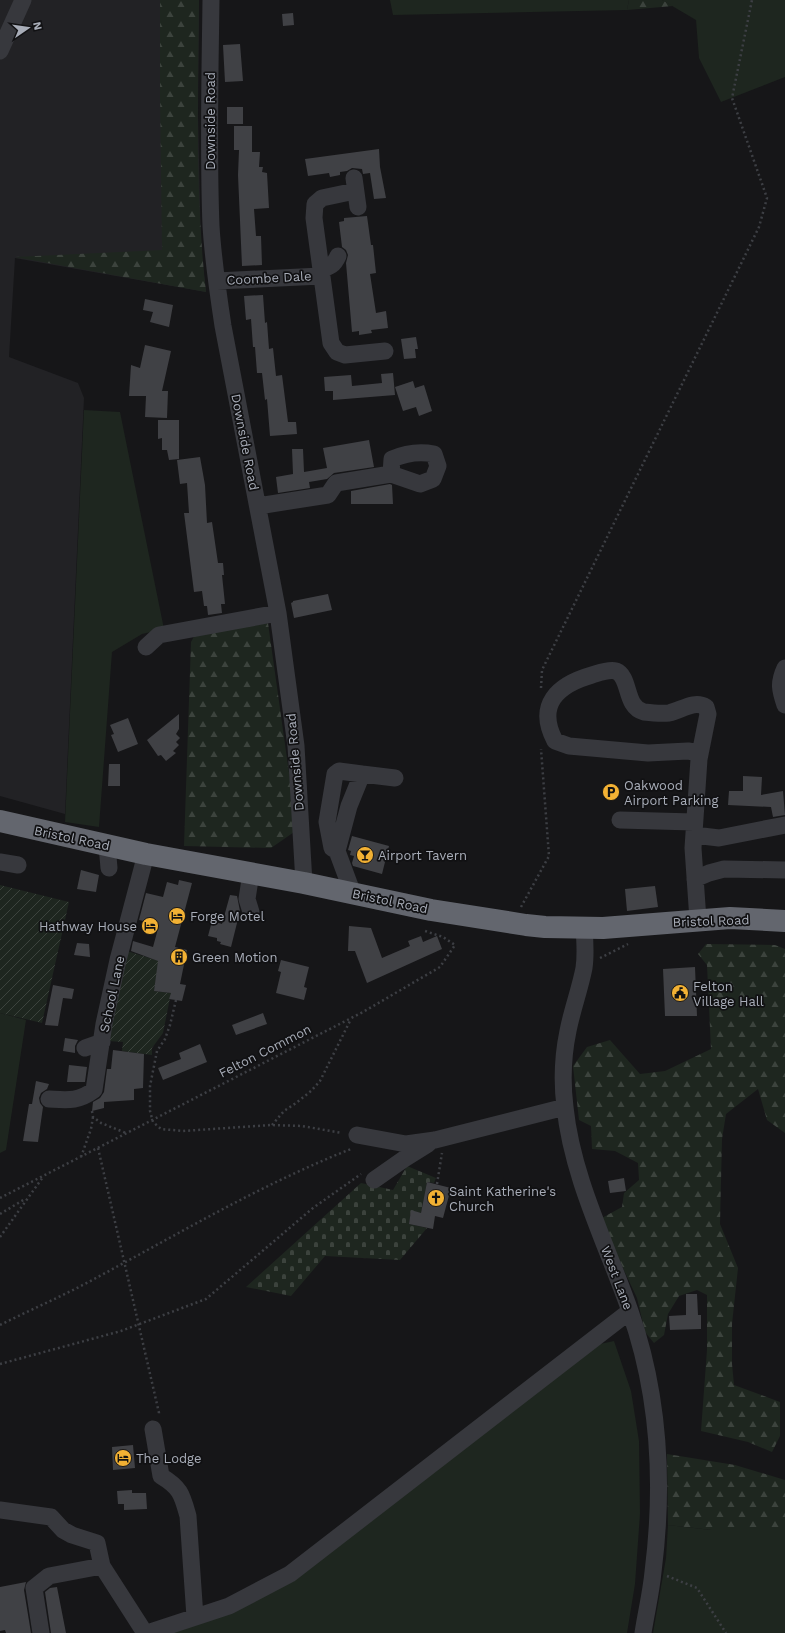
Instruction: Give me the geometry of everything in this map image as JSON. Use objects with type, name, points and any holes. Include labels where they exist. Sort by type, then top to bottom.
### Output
[{"type":"highway","name":"Bristol Road","points":[[0,821],[146,854],[304,883],[432,910],[513,923],[545,927],[584,928],[730,918],[785,921]]},
{"type":"street","points":[[0,51],[23,0]]},
{"type":"street","name":"Downside Road","points":[[211,0],[209,135],[211,227],[216,281],[223,326],[278,612],[296,746],[304,883]]},
{"type":"street","name":"Coombe Dale","points":[[356,192],[322,198],[315,204],[314,218],[331,343],[337,352],[345,355],[385,351]]},
{"type":"street","points":[[321,273],[334,264],[338,256]]},
{"type":"street","name":"Coombe Dale","points":[[216,281],[321,273]]},
{"type":"street","points":[[258,506],[328,495],[336,483],[391,474]]},
{"type":"street","points":[[146,647],[159,635],[278,612]]},
{"type":"street","points":[[785,668],[780,679],[781,692],[785,705]]},
{"type":"street","points":[[698,920],[693,848],[700,753],[708,714],[706,707],[701,704],[695,704],[669,713],[657,714],[642,711],[635,706],[632,701],[620,674],[614,671],[605,671],[584,677],[569,684],[558,692],[550,703],[547,715],[549,729],[555,741],[569,746],[648,753],[688,751],[700,753]]},
{"type":"street","points":[[338,851],[332,848],[327,822],[334,774],[339,771],[395,778]]},
{"type":"street","points":[[353,894],[338,851],[349,806],[362,774]]},
{"type":"street","points":[[620,820],[694,829],[719,838],[785,826]]},
{"type":"street","points":[[107,846],[109,868]]},
{"type":"street","name":"School Lane","points":[[49,1099],[75,1100],[94,1090],[118,960],[146,854]]},
{"type":"street","points":[[0,862],[18,865]]},
{"type":"street","points":[[695,879],[724,869],[782,868]]},
{"type":"street","points":[[251,873],[247,899],[251,912]]},
{"type":"street","name":"West Lane","points":[[584,928],[585,951],[582,975],[568,1032],[563,1067],[565,1107],[570,1136],[593,1215],[630,1310],[641,1346],[650,1384],[656,1428],[658,1521],[653,1572],[643,1633]]},
{"type":"street","points":[[85,1048],[102,1042]]},
{"type":"street","points":[[356,1135],[406,1144],[439,1139],[565,1107]]},
{"type":"street","points":[[370,1175],[404,1159],[439,1139]]},
{"type":"street","points":[[0,1510],[51,1517],[63,1530],[97,1543],[102,1566],[146,1633],[229,1606],[290,1574],[630,1310]]},
{"type":"street","points":[[153,1429],[162,1476],[175,1484],[184,1500],[188,1516],[195,1617]]},
{"type":"street","points":[[41,1633],[34,1588],[49,1576],[102,1566]]},
{"type":"path","points":[[541,692],[542,670],[759,227],[767,198],[732,98],[752,0]]},
{"type":"path","points":[[513,923],[549,856],[541,743]]},
{"type":"path","name":"Felton Common","points":[[0,1198],[351,1019],[440,967],[455,945],[443,937],[425,931]]},
{"type":"path","points":[[597,960],[602,956],[630,943]]},
{"type":"path","points":[[176,1000],[165,1039],[157,1051],[150,1086],[150,1111],[152,1120],[161,1129],[183,1131],[271,1125],[302,1126],[356,1135]]},
{"type":"path","points":[[271,1125],[284,1111],[306,1095],[320,1081],[351,1019]]},
{"type":"path","points":[[80,1157],[91,1130],[93,1117],[92,1110]]},
{"type":"path","points":[[93,1117],[101,1123],[126,1134]]},
{"type":"path","points":[[0,1325],[95,1279],[241,1200],[306,1169],[376,1139]]},
{"type":"path","points":[[437,1184],[439,1139]]},
{"type":"path","points":[[98,1148],[159,1414],[153,1429]]},
{"type":"path","points":[[0,1364],[121,1331],[206,1299],[312,1208],[370,1175]]},
{"type":"path","points":[[0,1237],[43,1176]]},
{"type":"path","points":[[0,1214],[28,1198]]},
{"type":"path","points":[[653,1572],[663,1574],[697,1588],[726,1633]]},
{"type":"shaded area","points":[[0,0],[199,0],[198,114],[201,249],[206,292],[15,258],[9,357],[78,383],[84,398],[65,814],[0,796]]},
{"type":"green space","points":[[160,0],[199,0],[199,183],[202,256],[206,292],[15,257],[162,250]]},
{"type":"green space","points":[[390,0],[629,0],[627,10],[393,15]]},
{"type":"green space","points":[[629,0],[662,0],[673,6],[627,10]]},
{"type":"green space","points":[[662,0],[785,0],[785,77],[721,102],[699,58],[696,20]]},
{"type":"green space","points":[[84,410],[120,412],[164,629],[142,634],[112,652],[99,827],[65,822]]},
{"type":"green space","points":[[268,623],[297,830],[271,848],[184,846],[191,642],[197,631]]},
{"type":"green space","points":[[0,885],[69,902],[42,1023],[0,1013]]},
{"type":"green space","points":[[706,944],[775,945],[785,949],[785,1133],[767,1120],[758,1089],[726,1114],[722,1139],[720,1224],[738,1268],[732,1324],[732,1364],[734,1385],[780,1402],[780,1436],[772,1452],[748,1442],[701,1431],[707,1350],[707,1295],[697,1290],[679,1296],[668,1314],[664,1335],[654,1343],[645,1332],[637,1298],[600,1219],[622,1207],[624,1193],[639,1180],[638,1163],[615,1151],[592,1149],[591,1126],[579,1120],[573,1066],[587,1047],[610,1040],[640,1074],[665,1071],[711,1049],[707,965],[698,954]]},
{"type":"green space","points":[[124,950],[159,961],[154,991],[171,993],[163,1033],[152,1048],[152,1055],[122,1051],[123,1042],[107,1041]]},
{"type":"green space","points":[[0,1013],[26,1020],[6,1150],[0,1153]]},
{"type":"green space","points":[[407,1166],[436,1178],[434,1183],[427,1182],[421,1213],[411,1211],[409,1224],[427,1228],[400,1260],[325,1256],[291,1296],[246,1287],[361,1183],[393,1190]]},
{"type":"green space","points":[[614,1341],[631,1391],[639,1441],[640,1514],[635,1584],[627,1633],[168,1633],[294,1581],[600,1344]]},
{"type":"green space","points":[[667,1454],[735,1465],[785,1480],[785,1530],[712,1530],[668,1525]]},
{"type":"green space","points":[[668,1525],[712,1530],[785,1530],[785,1633],[653,1633],[666,1558]]},
{"type":"building","points":[[293,13],[294,25],[283,26],[282,14]]},
{"type":"building","points":[[240,44],[243,81],[225,82],[223,45]]},
{"type":"building","points":[[227,107],[243,107],[243,124],[227,124]]},
{"type":"building","points":[[234,126],[252,126],[252,152],[260,152],[259,167],[263,167],[262,172],[267,173],[269,208],[254,209],[256,236],[261,236],[262,265],[242,266],[238,175],[239,150],[234,150]]},
{"type":"building","points":[[379,149],[380,167],[386,198],[374,199],[370,173],[363,174],[362,169],[352,168],[347,171],[340,172],[340,175],[330,177],[329,173],[308,176],[305,159]]},
{"type":"building","points":[[367,216],[371,245],[373,245],[376,273],[370,274],[376,313],[386,311],[388,328],[371,330],[372,333],[359,335],[359,331],[352,332],[346,263],[348,255],[346,250],[342,247],[339,222],[344,221],[344,218]]},
{"type":"building","points":[[263,295],[269,349],[273,348],[276,376],[282,375],[288,422],[296,422],[297,434],[270,436],[267,399],[265,400],[262,373],[257,373],[251,319],[246,320],[244,296]]},
{"type":"building","points":[[145,299],[173,305],[169,327],[150,322],[153,312],[143,310]]},
{"type":"building","points":[[416,337],[418,349],[415,349],[416,358],[404,359],[401,339]]},
{"type":"building","points":[[145,345],[171,351],[162,391],[168,391],[167,418],[145,417],[146,396],[129,396],[131,365],[140,368]]},
{"type":"building","points":[[393,373],[395,395],[333,400],[333,391],[325,391],[324,377],[351,375],[352,386],[382,383],[381,374]]},
{"type":"building","points":[[413,381],[415,388],[424,385],[432,411],[419,416],[416,407],[403,411],[395,387]]},
{"type":"building","points":[[158,420],[179,420],[179,459],[169,460],[167,450],[162,450],[162,438],[158,439]]},
{"type":"building","points":[[369,440],[374,467],[334,473],[327,479],[309,482],[310,488],[278,493],[276,477],[293,474],[292,449],[303,449],[304,472],[327,468],[323,448]]},
{"type":"building","points":[[200,457],[205,485],[207,523],[212,522],[218,563],[223,563],[224,575],[222,575],[225,604],[221,604],[222,613],[208,615],[207,606],[204,606],[202,591],[194,592],[184,513],[189,513],[187,483],[180,484],[177,460]]},
{"type":"building","points":[[390,484],[392,485],[393,504],[351,504],[351,491]]},
{"type":"building","points":[[328,594],[332,610],[294,618],[291,603],[293,601]]},
{"type":"building","points":[[179,714],[179,729],[176,734],[180,738],[176,742],[179,745],[173,751],[176,753],[166,761],[161,755],[158,756],[147,740]]},
{"type":"building","points":[[128,718],[138,744],[118,752],[111,735],[114,734],[110,725]]},
{"type":"building","points":[[109,764],[120,764],[120,786],[108,786]]},
{"type":"building","points":[[743,776],[762,777],[761,795],[783,791],[785,815],[773,817],[771,807],[728,805],[729,791],[743,791]]},
{"type":"building","name":"Airport Tavern","points":[[352,836],[389,846],[382,874],[353,866],[352,863],[354,856],[350,855],[351,851],[348,850]]},
{"type":"building","points":[[81,870],[99,875],[96,892],[77,889]]},
{"type":"building","points":[[179,880],[192,883],[175,947],[187,950],[180,984],[186,985],[182,1001],[169,999],[171,993],[154,991],[158,961],[131,951],[133,941],[153,947],[159,925],[139,920],[146,893],[163,897],[167,882],[178,885]]},
{"type":"building","points":[[655,886],[658,907],[627,911],[625,889]]},
{"type":"building","points":[[230,895],[237,896],[240,911],[231,947],[220,944],[221,942],[217,941],[217,938],[208,936],[212,921],[222,924]]},
{"type":"building","points":[[349,926],[371,928],[382,958],[410,946],[408,941],[421,936],[423,942],[437,936],[442,949],[367,983],[355,951],[348,951]]},
{"type":"building","points":[[77,943],[89,944],[90,957],[74,955]]},
{"type":"building","points":[[281,960],[309,967],[304,987],[307,988],[304,1000],[276,993],[281,972],[278,971]]},
{"type":"building","name":"Felton Village Hall","points":[[695,967],[697,1016],[665,1016],[663,969]]},
{"type":"building","points":[[53,985],[74,989],[72,999],[63,998],[58,1026],[45,1025]]},
{"type":"building","points":[[263,1013],[267,1024],[236,1035],[232,1025]]},
{"type":"building","points":[[65,1038],[78,1040],[75,1046],[75,1053],[63,1051]]},
{"type":"building","points":[[200,1044],[207,1062],[163,1080],[158,1068],[181,1059],[179,1053]]},
{"type":"building","points":[[113,1050],[144,1054],[143,1088],[134,1089],[134,1100],[104,1102],[104,1108],[92,1111],[93,1102],[100,1098],[104,1092],[107,1069],[111,1069]]},
{"type":"building","points":[[69,1065],[87,1067],[85,1082],[67,1082]]},
{"type":"building","points":[[36,1081],[49,1084],[47,1089],[41,1093],[39,1098],[43,1107],[38,1142],[23,1141],[29,1104],[32,1104]]},
{"type":"building","points":[[624,1178],[626,1191],[610,1193],[608,1181]]},
{"type":"building","name":"Saint Katherine's Church","points":[[427,1182],[451,1188],[443,1218],[435,1216],[433,1229],[409,1224],[411,1210],[421,1213]]},
{"type":"building","points":[[686,1294],[697,1294],[698,1315],[701,1315],[701,1329],[670,1330],[669,1316],[686,1315]]},
{"type":"building","name":"The Lodge","points":[[133,1445],[135,1468],[113,1470],[112,1447]]},
{"type":"building","points":[[132,1490],[132,1493],[146,1493],[147,1509],[124,1510],[124,1504],[118,1504],[117,1491]]},
{"type":"building","points":[[26,1582],[24,1590],[31,1633],[6,1633],[5,1630],[0,1631],[0,1587]]},
{"type":"building","points":[[57,1587],[66,1633],[51,1633],[45,1592],[50,1588]]},
{"type":"place","name":"Oakwood Airport Parking","points":[[611,792]]},
{"type":"place","name":"Airport Tavern","points":[[365,855]]},
{"type":"place","name":"Forge Motel","points":[[177,916]]},
{"type":"place","name":"Hathway House","points":[[150,926]]},
{"type":"place","name":"Green Motion","points":[[179,957]]},
{"type":"place","name":"Felton Village Hall","points":[[680,993]]},
{"type":"place","name":"Saint Katherine's Church","points":[[436,1198]]},
{"type":"place","name":"The Lodge","points":[[123,1458]]}]
